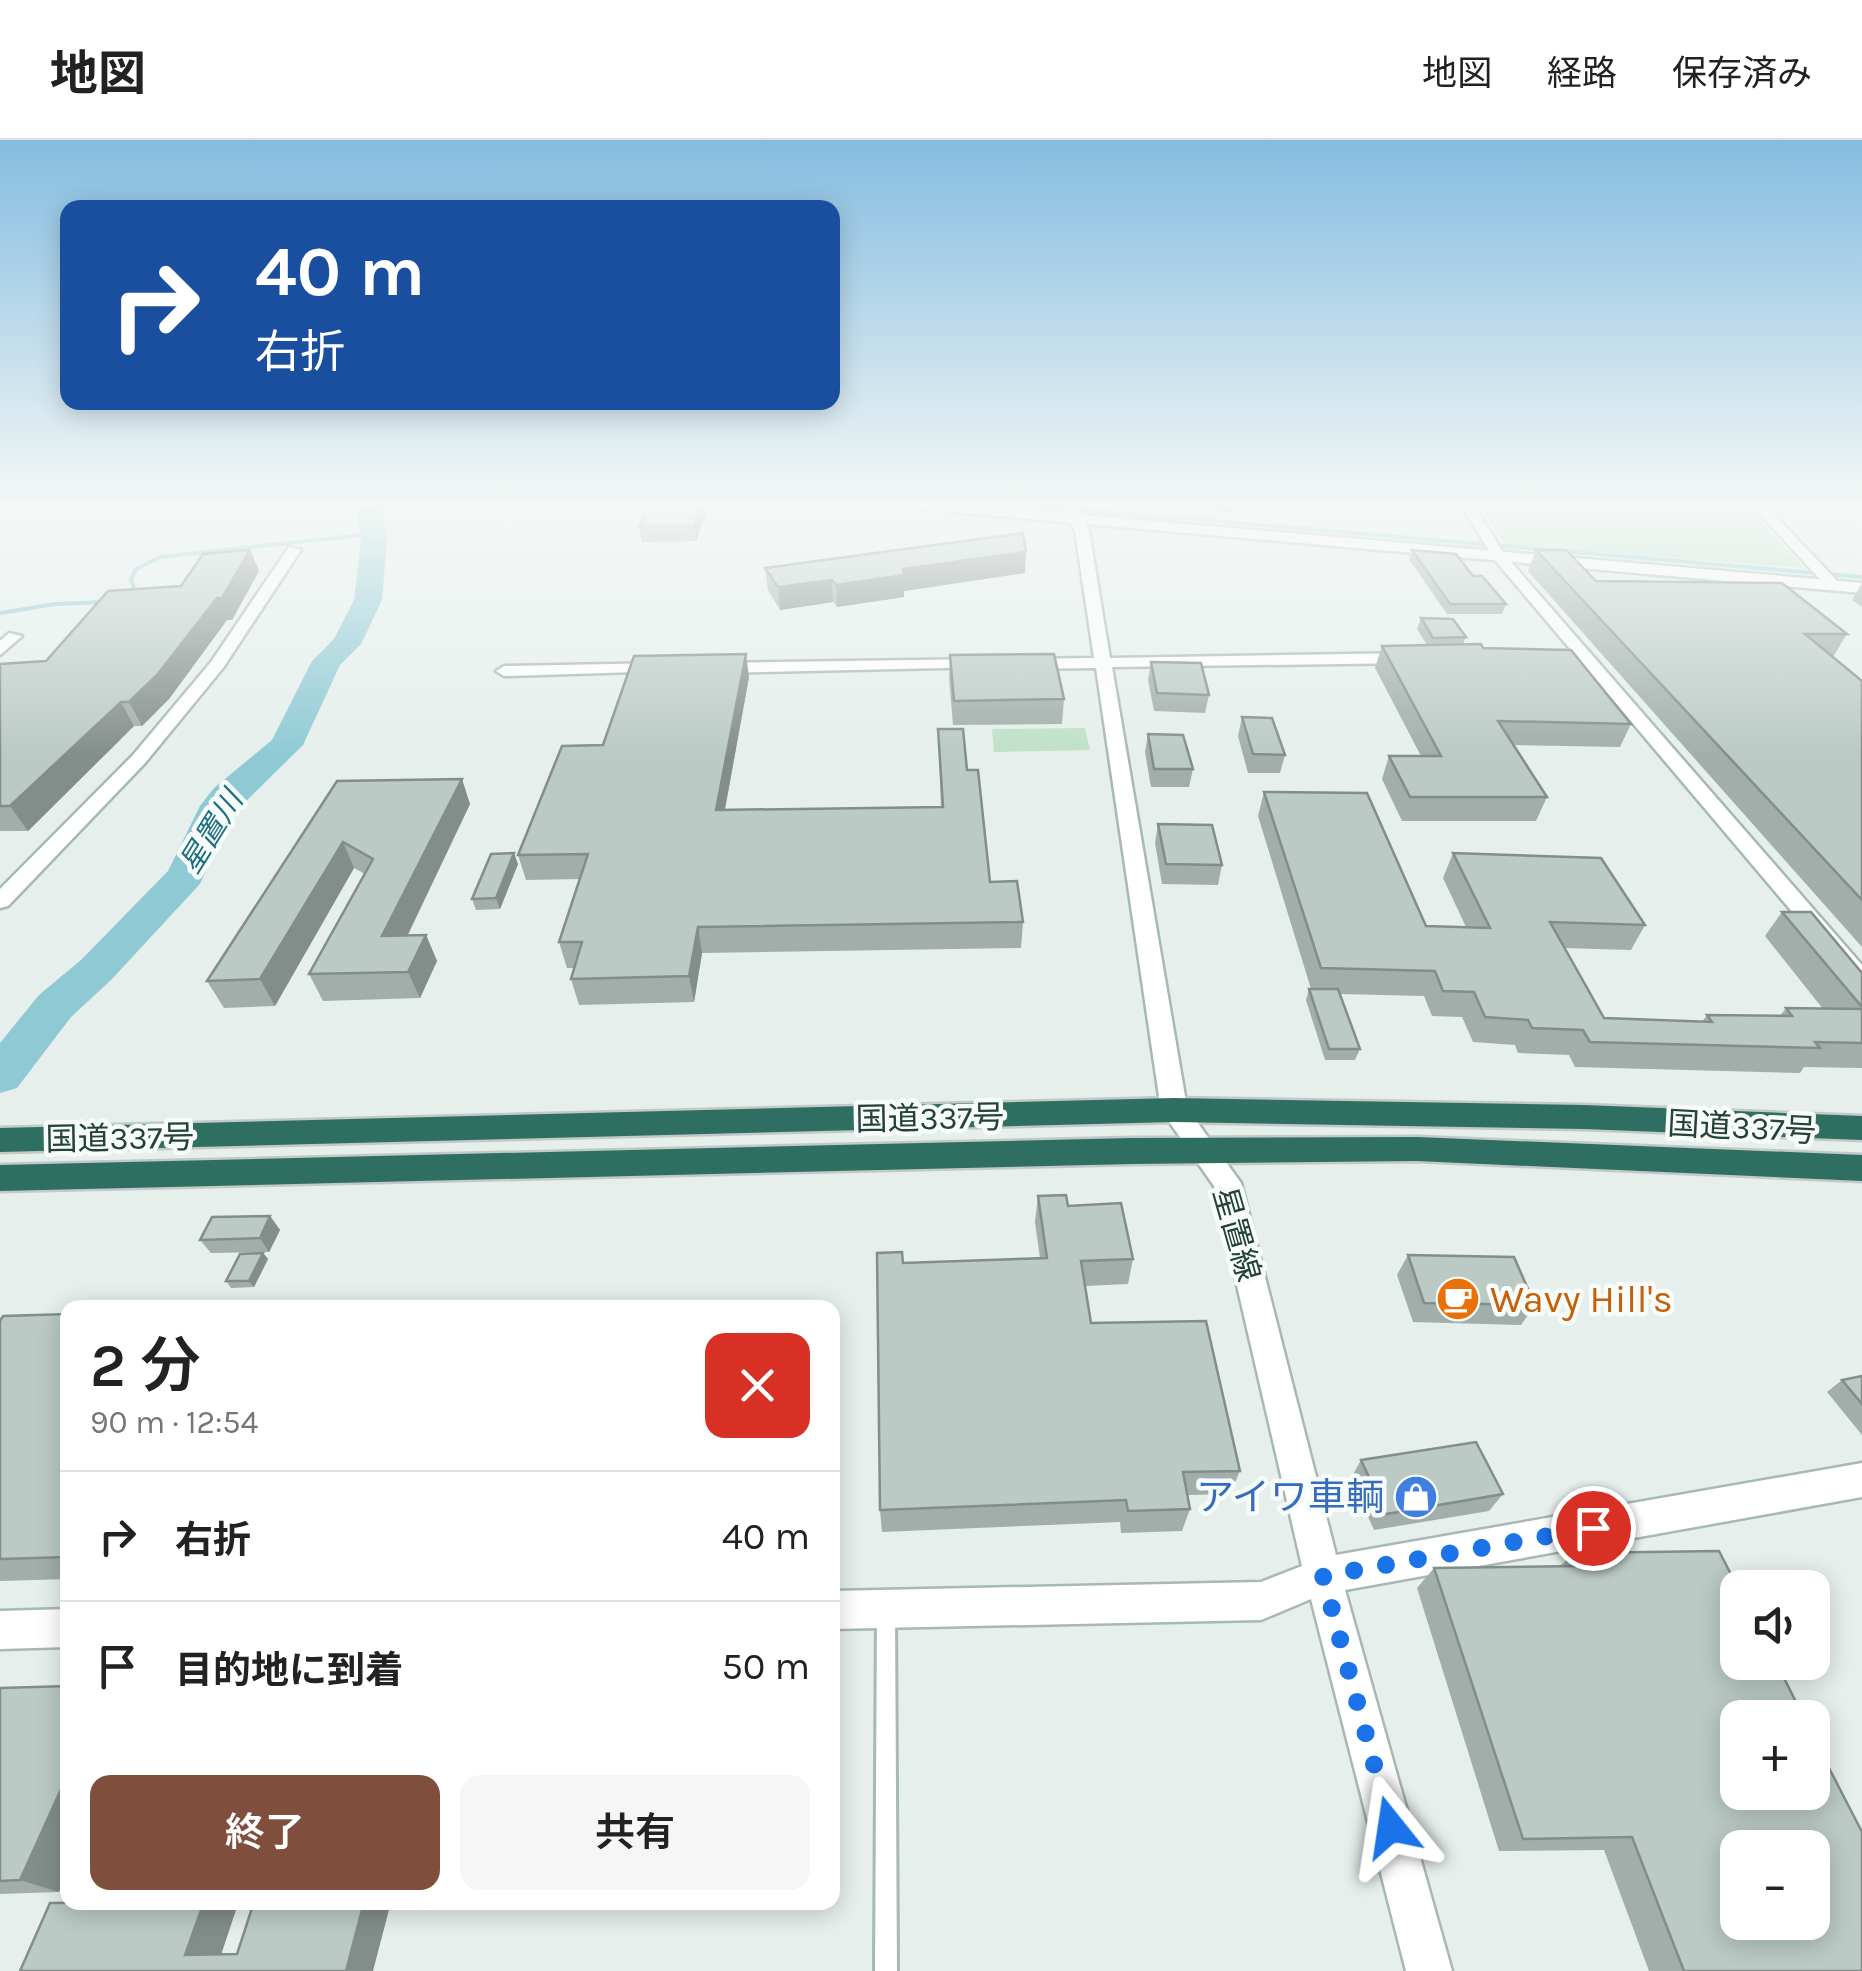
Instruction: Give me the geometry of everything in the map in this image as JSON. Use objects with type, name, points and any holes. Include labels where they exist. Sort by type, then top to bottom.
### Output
[{"type":"highway","name":"国道337号","points":[[0,1140],[1174,1110],[1584,1117],[1862,1128]]},
{"type":"highway","name":"国道337号","points":[[15,1178],[1418,1149],[1862,1168]]},
{"type":"street","points":[[0,901],[139,758],[217,664],[269,586]]},
{"type":"street","name":"星置線","points":[[1088,586],[1174,1110],[1227,1183],[1323,1576],[1429,1971]]},
{"type":"street","points":[[1524,586],[1572,656],[1862,980]]},
{"type":"street","points":[[0,650],[14,636]]},
{"type":"street","points":[[704,668],[1422,658]]},
{"type":"street","points":[[504,670],[684,668]]},
{"type":"street","points":[[840,1610],[1261,1601],[1323,1576],[1862,1480]]},
{"type":"street","points":[[0,1630],[60,1628]]},
{"type":"lane","points":[[886,1608],[886,1971]]},
{"type":"green space","points":[[1085,728],[1090,750],[994,752],[992,729]]},
{"type":"building","points":[[229,586],[157,675],[129,702],[121,702],[10,806],[0,806],[0,664],[46,661],[108,591]]},
{"type":"building","points":[[1438,586],[1491,586],[1506,604],[1450,604]]},
{"type":"building","points":[[1570,586],[1786,586],[1847,634],[1805,634],[1862,681],[1862,900]]},
{"type":"building","points":[[1421,618],[1453,619],[1466,637],[1433,638]]},
{"type":"building","points":[[1481,644],[1483,648],[1571,650],[1631,724],[1498,721],[1547,797],[1410,797],[1389,756],[1441,756],[1382,646]]},
{"type":"building","points":[[746,654],[716,810],[943,807],[938,729],[963,729],[967,770],[978,770],[990,882],[1017,881],[1023,922],[698,927],[689,976],[571,979],[582,942],[559,942],[588,854],[518,855],[562,746],[603,745],[634,656]]},
{"type":"building","points":[[1054,654],[1064,699],[954,701],[950,655]]},
{"type":"building","points":[[1151,662],[1201,663],[1209,695],[1157,693]]},
{"type":"building","points":[[1242,717],[1272,718],[1285,755],[1253,754]]},
{"type":"building","points":[[1148,734],[1183,735],[1193,769],[1154,769]]},
{"type":"building","points":[[462,779],[382,936],[426,935],[408,972],[309,974],[373,859],[343,842],[260,979],[207,981],[337,781]]},
{"type":"building","points":[[1264,792],[1367,793],[1426,926],[1490,928],[1453,853],[1601,858],[1645,925],[1550,922],[1604,1018],[1712,1022],[1707,1015],[1792,1016],[1786,1008],[1862,1009],[1862,1043],[1815,1042],[1820,1048],[1590,1042],[1583,1030],[1532,1028],[1528,1020],[1485,1017],[1474,992],[1443,991],[1435,971],[1321,968]]},
{"type":"building","points":[[1158,824],[1212,825],[1222,865],[1166,864]]},
{"type":"building","points":[[514,853],[496,898],[472,899],[491,854]]},
{"type":"building","points":[[1782,912],[1811,912],[1862,973],[1862,1007]]},
{"type":"building","points":[[1309,989],[1338,989],[1360,1049],[1329,1049]]},
{"type":"building","points":[[1066,1195],[1068,1206],[1121,1203],[1133,1259],[1081,1261],[1091,1323],[1206,1321],[1240,1471],[1183,1472],[1190,1509],[1128,1511],[1126,1500],[880,1510],[877,1253],[902,1252],[903,1263],[1047,1258],[1038,1196]]},
{"type":"building","points":[[270,1216],[260,1238],[200,1240],[212,1217]]},
{"type":"building","points":[[263,1253],[249,1281],[226,1281],[240,1254]]},
{"type":"building","points":[[1408,1255],[1514,1257],[1535,1305],[1424,1303]]},
{"type":"building","points":[[60,1314],[60,1557],[0,1559],[3,1316]]},
{"type":"building","points":[[1862,1376],[1862,1404],[1842,1380]]},
{"type":"building","points":[[1476,1442],[1503,1494],[1386,1514],[1361,1460]]},
{"type":"building","points":[[1719,1551],[1729,1570],[1720,1570],[1720,1680],[1785,1680],[1795,1700],[1720,1700],[1720,1810],[1830,1810],[1830,1770],[1862,1832],[1862,1971],[1684,1971],[1632,1837],[1523,1839],[1434,1568],[1579,1566],[1574,1553]]},
{"type":"building","points":[[60,1686],[60,1792],[20,1880],[0,1881],[0,1688]]},
{"type":"building","points":[[50,1903],[60,1903],[60,1910],[201,1910],[185,1955],[237,1954],[251,1910],[362,1910],[346,1971],[20,1971]]},
{"type":"waterway","points":[[128,595],[133,586]]},
{"type":"waterway","name":"星置川","points":[[0,1076],[55,1006],[96,970],[186,876],[213,814],[227,796],[286,745],[327,661],[346,644],[368,600],[369,586]]},
{"type":"waterway","points":[[0,613],[55,604],[106,602]]},
{"type":"place","name":"Wavy Hill's","points":[[1458,1299]]},
{"type":"place","name":"アイワ車輌","points":[[1416,1497]]},
{"type":"route","points":[[1391,1827],[1323,1576],[1593,1528]]}]
